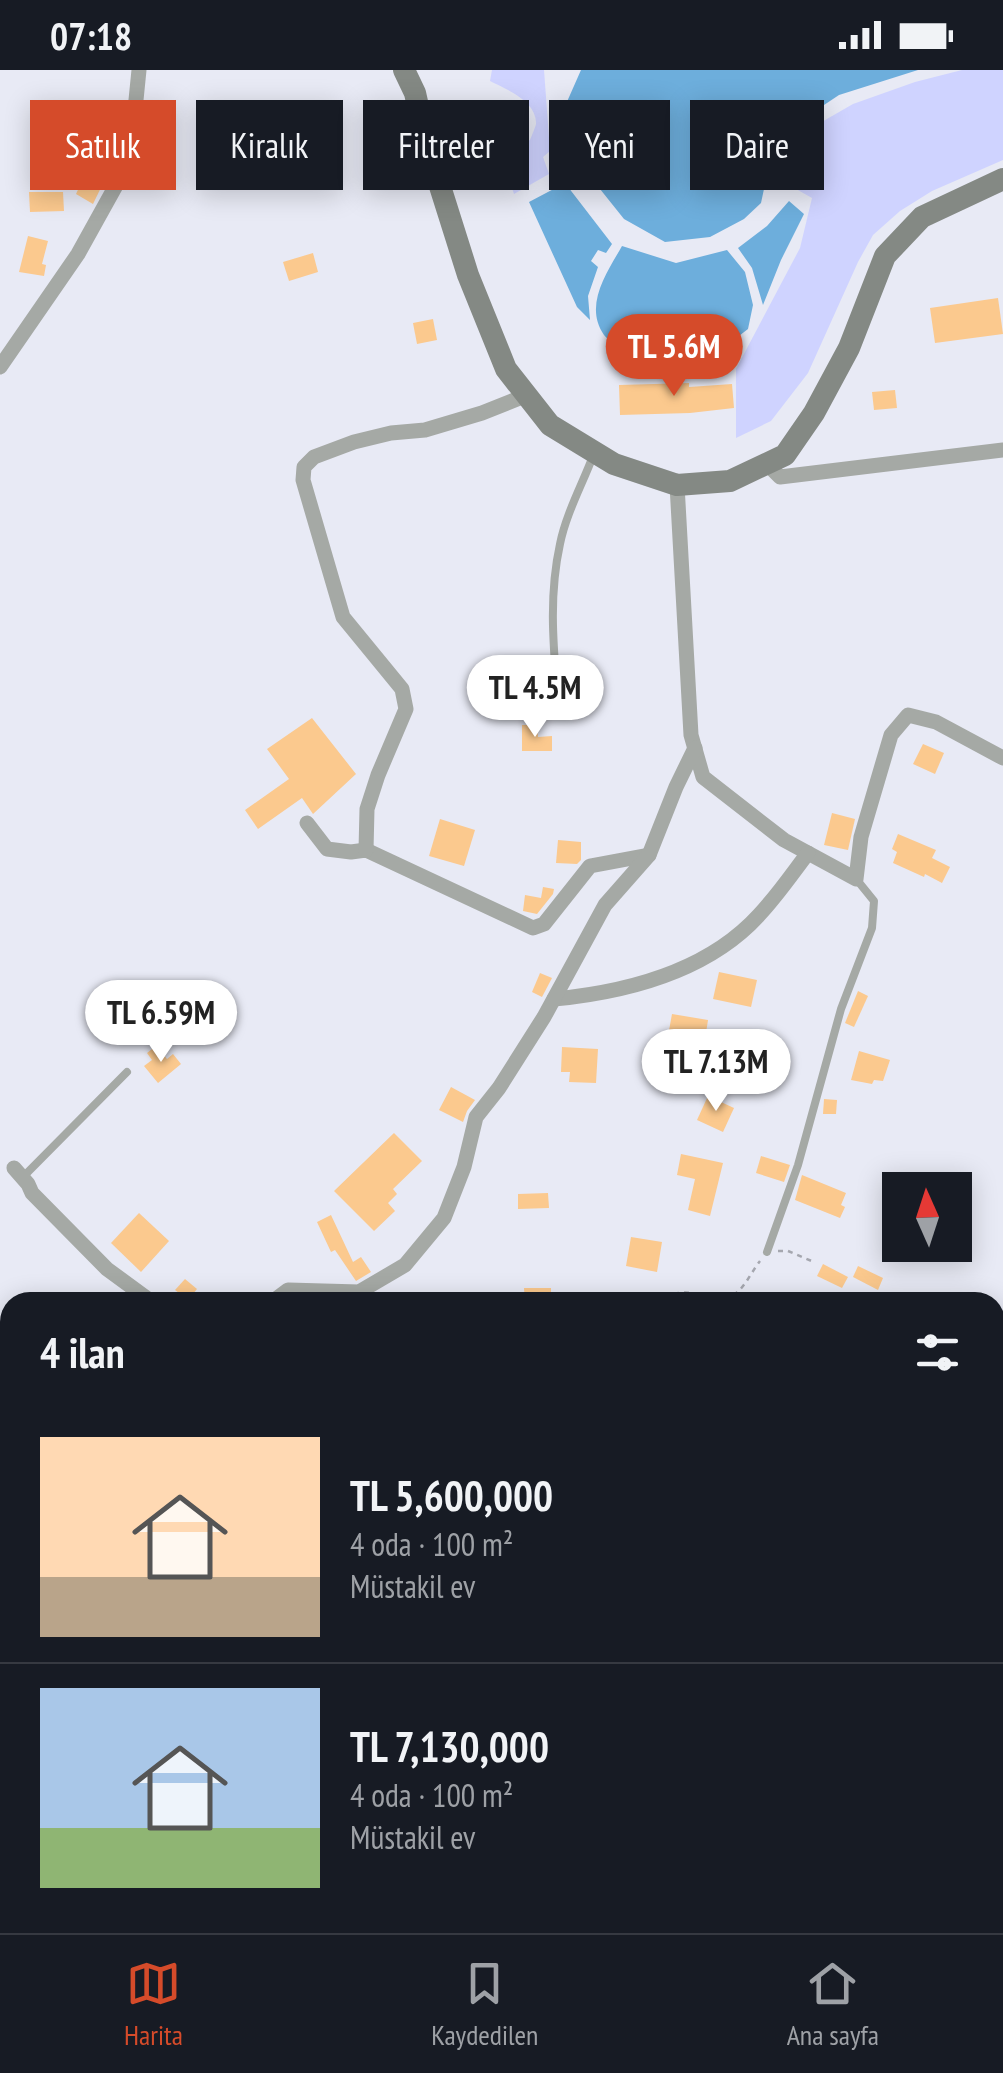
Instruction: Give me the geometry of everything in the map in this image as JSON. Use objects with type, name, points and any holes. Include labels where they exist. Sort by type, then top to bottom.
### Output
[{"type":"street","points":[[0,367],[78,254],[119,180],[134,130],[139,70]]},
{"type":"street","points":[[404,70],[415,92],[426,142],[468,275],[506,369],[550,425],[614,464],[676,485],[730,481],[785,455],[849,348],[885,256],[922,217],[1003,179]]},
{"type":"street","points":[[366,850],[367,808],[406,709],[402,689],[343,618],[302,480],[304,467],[314,457],[354,442],[425,430],[527,395]]},
{"type":"street","points":[[766,463],[780,477],[1003,450]]},
{"type":"street","points":[[676,485],[691,735],[703,777],[784,840],[856,880],[861,837],[891,734],[908,715],[936,722],[1003,758]]},
{"type":"street","points":[[285,1292],[359,1292],[405,1265],[444,1218],[464,1167],[476,1117],[499,1088],[554,999],[605,904],[650,856],[695,748]]},
{"type":"street","points":[[307,823],[327,849],[366,850],[533,928],[544,924],[590,866],[650,856]]},
{"type":"street","points":[[554,999],[597,995],[661,976],[714,954],[758,916],[808,854]]},
{"type":"street","points":[[18,1173],[107,1269],[138,1292]]},
{"type":"lane","points":[[557,692],[553,585],[561,540],[594,452]]},
{"type":"lane","points":[[766,1252],[798,1165],[841,1009],[872,928],[874,901],[856,880]]},
{"type":"lane","points":[[18,1173],[127,1072]]},
{"type":"path","points":[[736,1292],[766,1252],[788,1250],[814,1262]]},
{"type":"shaded area","points":[[492,70],[544,70],[549,152],[543,157],[549,174],[529,185],[529,140],[535,116],[529,100],[490,81]]},
{"type":"shaded area","points":[[581,70],[918,70],[839,95],[824,105],[824,100],[690,100],[690,190],[764,190],[761,203],[744,219],[710,237],[665,242],[624,219],[601,190],[670,190],[670,100],[568,100]]},
{"type":"shaded area","points":[[962,70],[1003,70],[1003,160],[932,191],[900,211],[873,235],[808,373],[771,421],[736,438],[736,369],[800,248],[812,198],[798,190],[824,190],[824,121],[853,104]]},
{"type":"shaded area","points":[[552,190],[570,190],[612,244],[606,253],[598,250],[591,261],[598,267],[588,296],[590,320],[577,307],[529,202]]},
{"type":"shaded area","points":[[789,201],[804,214],[763,305],[752,268],[738,248],[767,226]]},
{"type":"shaded area","points":[[622,246],[676,263],[727,250],[745,272],[753,305],[748,329],[722,349],[629,354],[619,348],[604,335],[596,312],[600,289]]},
{"type":"building","points":[[78,190],[100,190],[93,204],[76,194]]},
{"type":"building","points":[[29,192],[63,192],[64,211],[30,212]]},
{"type":"building","points":[[28,236],[48,241],[42,264],[46,265],[44,276],[19,272]]},
{"type":"building","points":[[313,253],[318,272],[289,281],[283,262]]},
{"type":"building","points":[[998,298],[1003,334],[935,343],[930,308]]},
{"type":"building","points":[[433,319],[437,340],[417,344],[413,323]]},
{"type":"building","points":[[689,383],[689,387],[732,384],[734,408],[620,415],[619,385]]},
{"type":"building","points":[[895,390],[897,408],[874,410],[872,392]]},
{"type":"building","points":[[312,718],[356,774],[313,814],[302,798],[258,829],[245,810],[289,779],[267,749]]},
{"type":"building","points":[[522,725],[537,725],[538,737],[552,736],[552,751],[522,751]]},
{"type":"building","points":[[923,744],[944,753],[935,774],[913,764]]},
{"type":"building","points":[[832,813],[855,819],[848,850],[824,845]]},
{"type":"building","points":[[440,819],[475,830],[464,866],[429,856]]},
{"type":"building","points":[[898,834],[936,850],[932,858],[950,867],[942,883],[893,863],[897,852],[892,849]]},
{"type":"building","points":[[558,840],[581,842],[581,860],[577,864],[556,863]]},
{"type":"building","points":[[543,887],[554,889],[553,894],[537,914],[523,911],[525,895],[541,898]]},
{"type":"building","points":[[719,972],[757,980],[751,1007],[713,999]]},
{"type":"building","points":[[540,973],[552,978],[542,997],[532,992]]},
{"type":"building","points":[[858,991],[868,996],[854,1027],[845,1023]]},
{"type":"building","points":[[672,1014],[708,1020],[703,1052],[666,1047]]},
{"type":"building","points":[[156,1046],[167,1059],[173,1054],[181,1064],[158,1083],[144,1066],[152,1060],[147,1053]]},
{"type":"building","points":[[562,1047],[598,1049],[596,1083],[569,1082],[570,1072],[561,1072]]},
{"type":"building","points":[[859,1051],[890,1060],[883,1081],[874,1080],[872,1084],[851,1080]]},
{"type":"building","points":[[451,1087],[475,1100],[463,1122],[439,1110]]},
{"type":"building","points":[[708,1096],[734,1108],[723,1132],[697,1120]]},
{"type":"building","points":[[824,1099],[837,1100],[836,1114],[823,1114]]},
{"type":"building","points":[[394,1133],[422,1161],[393,1189],[397,1194],[388,1203],[395,1211],[374,1231],[334,1191]]},
{"type":"building","points":[[681,1154],[723,1163],[710,1216],[688,1210],[695,1179],[677,1175]]},
{"type":"building","points":[[761,1156],[790,1165],[784,1182],[756,1173]]},
{"type":"building","points":[[802,1175],[846,1193],[840,1218],[795,1200]]},
{"type":"building","points":[[548,1193],[549,1208],[518,1209],[518,1194]]},
{"type":"building","points":[[139,1213],[169,1241],[141,1272],[111,1243]]},
{"type":"building","points":[[331,1215],[353,1262],[361,1257],[371,1272],[356,1281],[335,1250],[331,1252],[317,1222]]},
{"type":"building","points":[[631,1237],[662,1242],[657,1272],[626,1266]]},
{"type":"building","points":[[823,1264],[848,1277],[842,1288],[817,1276]]},
{"type":"building","points":[[858,1266],[883,1278],[878,1290],[853,1277]]},
{"type":"building","points":[[185,1279],[197,1289],[195,1292],[175,1290]]},
{"type":"building","points":[[524,1288],[551,1288],[551,1292],[524,1292]]}]
